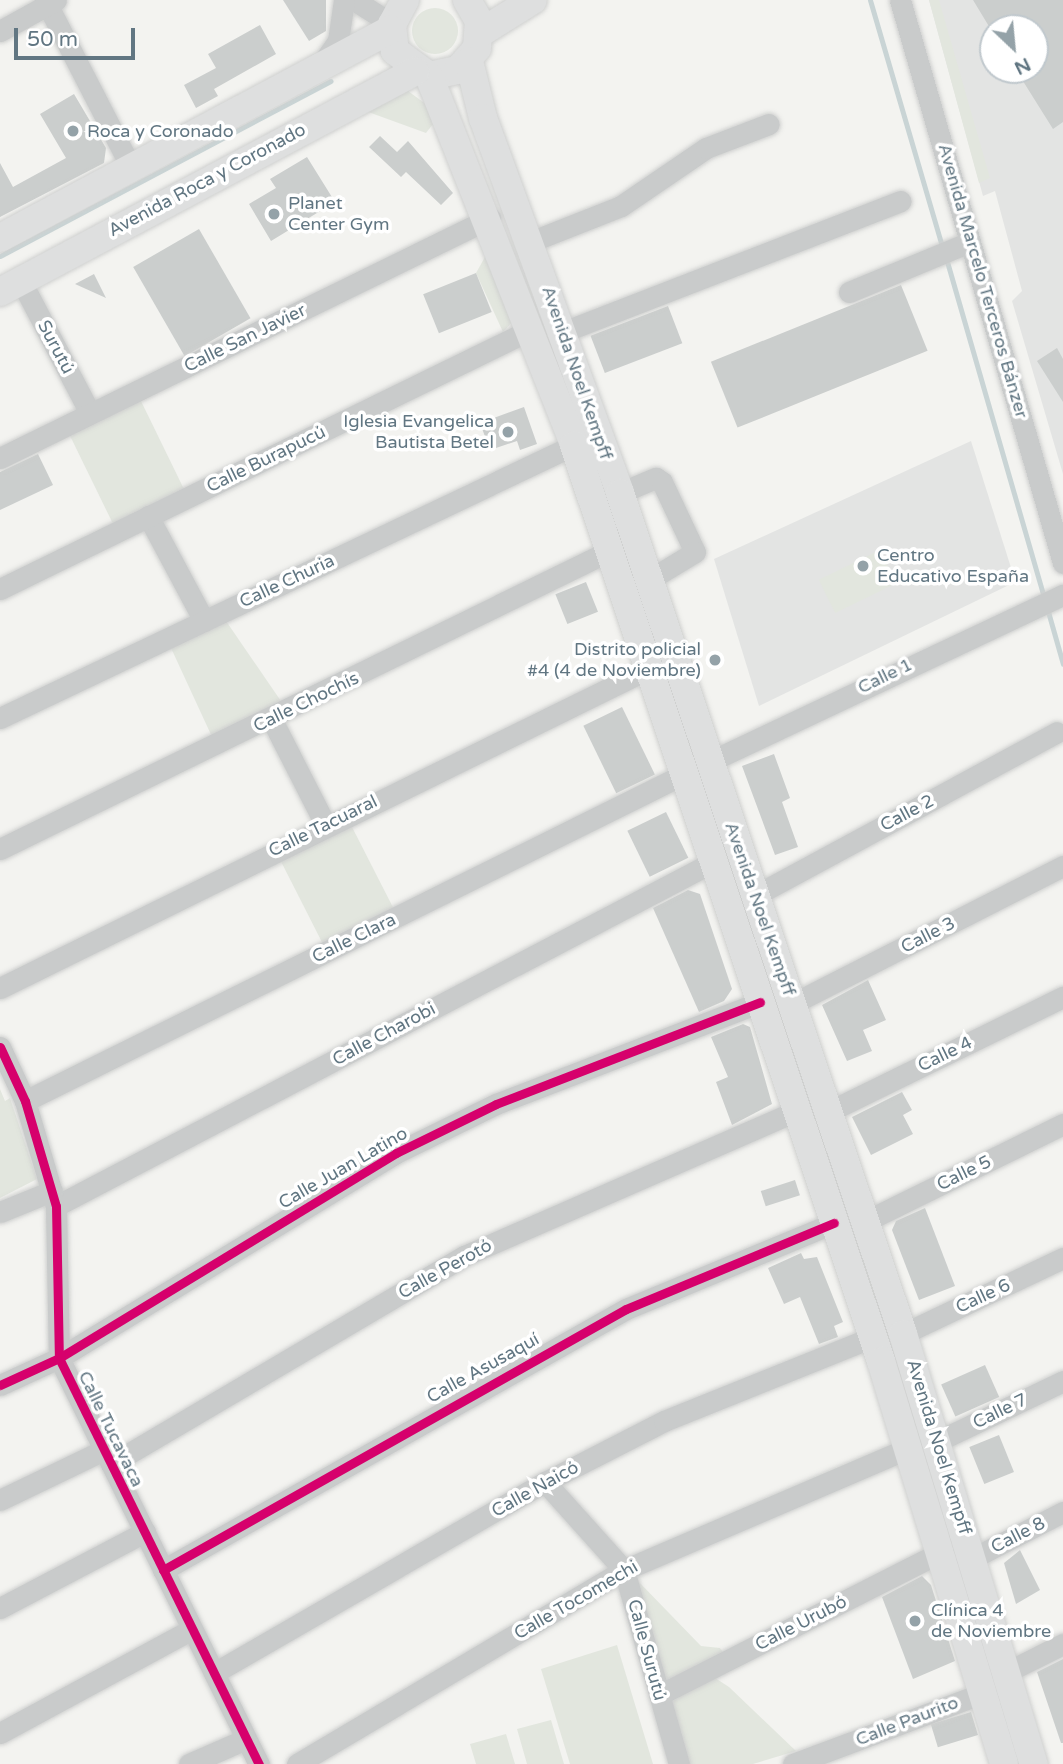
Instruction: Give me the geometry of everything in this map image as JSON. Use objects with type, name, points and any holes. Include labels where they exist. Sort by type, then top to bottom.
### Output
[{"type":"main road","points":[[467,0],[480,33]]},
{"type":"main road","points":[[469,61],[480,33],[533,0]]},
{"type":"main road","points":[[0,238],[321,65],[398,11]]},
{"type":"main road","name":"Avenida Noel Kempff","points":[[398,11],[395,51],[422,73],[544,334],[570,403],[587,403],[620,493],[938,1441],[1034,1764]]},
{"type":"main road","name":"Avenida Noel Kempff","points":[[469,61],[483,118],[551,298],[544,334],[575,445],[939,1538],[1004,1764]]},
{"type":"main road","name":"Avenida Roca y Coronado","points":[[10,287],[422,73],[469,61]]},
{"type":"main road","points":[[490,218],[512,234],[551,298]]},
{"type":"main road","points":[[575,445],[594,447],[620,493]]},
{"type":"main road","points":[[651,676],[692,749],[709,762],[704,783],[711,856]]},
{"type":"main road","points":[[795,1010],[806,1087],[796,1111],[823,1135],[845,1192],[862,1213]]},
{"type":"main road","points":[[877,1349],[922,1430],[938,1441],[932,1464],[939,1507],[939,1538]]},
{"type":"main road","points":[[984,1594],[990,1660],[983,1693],[1005,1714],[1025,1764]]},
{"type":"street","points":[[321,65],[338,41],[344,0]]},
{"type":"street","points":[[354,0],[398,11]]},
{"type":"street","name":"Avenida Marcelo Terceros Bánzer","points":[[901,0],[954,248],[1058,517],[1063,563]]},
{"type":"street","points":[[0,31],[50,2],[131,167]]},
{"type":"street","points":[[530,242],[621,206],[706,148],[769,124]]},
{"type":"street","name":"Calle Burapucú","points":[[0,589],[148,516],[544,334],[900,201]]},
{"type":"street","name":"Calle San Javier","points":[[0,458],[490,218]]},
{"type":"street","points":[[849,292],[954,248]]},
{"type":"street","name":"Surutú","points":[[10,287],[90,413]]},
{"type":"street","name":"Calle Churia","points":[[0,718],[575,445]]},
{"type":"street","points":[[620,493],[656,478],[662,482],[695,552],[649,580]]},
{"type":"street","points":[[148,516],[204,621]]},
{"type":"street","name":"Calle Chochís","points":[[0,849],[272,720],[609,551]]},
{"type":"street","name":"Calle 1","points":[[709,762],[1026,608],[1059,595]]},
{"type":"street","name":"Calle Tacuaral","points":[[0,988],[325,824],[651,676]]},
{"type":"street","points":[[272,720],[325,824]]},
{"type":"street","name":"Calle 2","points":[[756,895],[1058,732]]},
{"type":"street","name":"Calle Clara","points":[[25,1101],[684,774]]},
{"type":"street","name":"Calle Charobi","points":[[0,1212],[54,1198],[711,856]]},
{"type":"street","name":"Calle 3","points":[[795,1010],[1063,866]]},
{"type":"street","name":"Calle 4","points":[[828,1112],[1063,997]]},
{"type":"street","name":"Calle Juan Latino","points":[[0,1385],[59,1358],[396,1153],[496,1104],[760,1002]]},
{"type":"street","name":"Calle Tucavaca","points":[[0,1046],[25,1101],[54,1198],[59,1358],[259,1764]]},
{"type":"street","name":"Calle Perotó","points":[[0,1500],[108,1457],[464,1256],[796,1111]]},
{"type":"street","name":"Calle 5","points":[[862,1213],[1063,1124]]},
{"type":"street","name":"Calle Asusaquí","points":[[163,1570],[615,1315],[834,1223]]},
{"type":"street","name":"Calle 6","points":[[903,1334],[1063,1258]]},
{"type":"street","name":"Calle Naicó","points":[[214,1673],[545,1482],[664,1421],[877,1349]]},
{"type":"street","name":"Calle 7","points":[[938,1441],[1063,1381]]},
{"type":"street","name":"Calle Tocomechi","points":[[297,1764],[624,1570],[908,1448]]},
{"type":"street","name":"Calle Surutú","points":[[545,1482],[624,1570],[679,1764]]},
{"type":"street","name":"Calle 8","points":[[973,1558],[1063,1512]]},
{"type":"street","points":[[0,1608],[145,1532]]},
{"type":"street","name":"Calle Urubó","points":[[659,1695],[939,1538]]},
{"type":"street","points":[[0,1733],[192,1629]]},
{"type":"street","points":[[1005,1673],[1063,1644]]},
{"type":"street","name":"Calle Paurito","points":[[793,1764],[983,1693]]},
{"type":"street","points":[[189,1764],[246,1739]]},
{"type":"shaded area","points":[[929,0],[1063,0],[1063,474],[1012,301],[1022,291],[995,191],[983,196]]},
{"type":"shaded area","points":[[929,0],[939,0],[990,178],[979,183]]},
{"type":"shaded area","points":[[435,8],[451,15],[458,31],[451,47],[435,54],[419,47],[412,31],[419,15]]},
{"type":"shaded area","points":[[404,88],[427,105],[433,124],[426,133],[360,109]]},
{"type":"shaded area","points":[[485,257],[515,319],[503,332],[476,273]]},
{"type":"shaded area","points":[[140,399],[184,490],[113,524],[69,434]]},
{"type":"shaded area","name":"Centro Educativo España","points":[[971,441],[1013,574],[1007,586],[759,706],[714,559]]},
{"type":"shaded area","points":[[880,550],[896,583],[835,613],[819,580]]},
{"type":"shaded area","points":[[226,621],[283,704],[213,739],[171,648]]},
{"type":"shaded area","points":[[351,825],[395,911],[324,946],[281,861]]},
{"type":"shaded area","points":[[0,1089],[5,1101],[10,1098],[37,1179],[0,1198]]},
{"type":"shaded area","points":[[637,1580],[701,1646],[720,1648],[725,1655],[666,1680]]},
{"type":"shaded area","points":[[617,1645],[653,1764],[570,1764],[541,1669]]},
{"type":"shaded area","points":[[712,1676],[729,1687],[796,1751],[753,1764],[690,1764],[672,1701]]},
{"type":"shaded area","points":[[551,1720],[564,1764],[527,1764],[517,1729]]},
{"type":"shaded area","points":[[506,1734],[515,1764],[476,1764],[470,1744]]},
{"type":"building","points":[[283,0],[326,0],[326,31],[309,41]]},
{"type":"building","points":[[973,0],[1063,0],[1063,122],[1053,129],[1025,84],[1049,84],[1049,14],[981,14]]},
{"type":"building","points":[[260,25],[276,54],[214,89],[218,96],[196,108],[184,85],[216,68],[208,54]]},
{"type":"building","points":[[74,94],[106,148],[104,163],[0,217],[0,163],[13,187],[66,158],[40,114]]},
{"type":"building","points":[[380,136],[397,152],[408,141],[453,193],[441,205],[406,172],[401,177],[369,147]]},
{"type":"building","points":[[307,157],[335,202],[271,241],[249,204],[276,188],[270,179]]},
{"type":"building","points":[[199,229],[251,318],[185,356],[133,267]]},
{"type":"building","points":[[476,273],[492,312],[439,333],[423,294]]},
{"type":"building","points":[[94,274],[106,298],[75,284]]},
{"type":"building","points":[[901,285],[928,351],[738,428],[711,362]]},
{"type":"building","points":[[668,306],[682,343],[605,373],[591,336]]},
{"type":"building","points":[[1057,348],[1063,359],[1063,402],[1037,361]]},
{"type":"building","name":"Iglesia Evangelica Bautista Betel","points":[[524,407],[537,444],[520,450],[517,441],[490,450],[480,423]]},
{"type":"building","points":[[38,454],[53,485],[0,510],[0,472]]},
{"type":"building","points":[[586,582],[598,612],[567,624],[555,594]]},
{"type":"building","points":[[622,707],[655,774],[616,793],[583,726]]},
{"type":"building","points":[[774,754],[790,798],[782,802],[798,847],[775,855],[742,766]]},
{"type":"building","points":[[666,812],[688,858],[650,877],[627,831]]},
{"type":"building","points":[[688,890],[700,894],[732,989],[724,1001],[699,1012],[653,908]]},
{"type":"building","points":[[868,980],[886,1020],[863,1030],[872,1051],[847,1061],[822,1005]]},
{"type":"building","points":[[743,1024],[750,1027],[772,1104],[732,1125],[716,1082],[728,1077],[711,1037]]},
{"type":"building","points":[[902,1092],[912,1110],[903,1115],[913,1134],[871,1155],[852,1117]]},
{"type":"building","points":[[795,1180],[800,1195],[766,1206],[761,1191]]},
{"type":"building","points":[[925,1208],[955,1286],[919,1300],[892,1230],[896,1221]]},
{"type":"building","points":[[801,1253],[804,1259],[817,1257],[843,1322],[834,1326],[838,1337],[819,1344],[800,1297],[784,1304],[768,1268]]},
{"type":"building","points":[[985,1365],[999,1397],[955,1416],[941,1385]]},
{"type":"building","points":[[999,1435],[1014,1472],[984,1484],[969,1447]]},
{"type":"building","points":[[1020,1550],[1040,1590],[1016,1604],[1004,1563]]},
{"type":"building","points":[[922,1576],[931,1585],[955,1661],[913,1679],[882,1597]]},
{"type":"building","points":[[1063,1659],[1063,1743],[1061,1743],[1037,1672]]},
{"type":"building","points":[[971,1712],[978,1735],[938,1747],[931,1724]]},
{"type":"waterway","points":[[870,0],[943,249]]},
{"type":"waterway","points":[[0,256],[330,81]]},
{"type":"waterway","points":[[946,258],[1044,598]]},
{"type":"waterway","points":[[1047,608],[1063,664]]},
{"type":"cycle path","points":[[0,1385],[59,1358],[396,1153],[496,1104],[760,1002]]},
{"type":"cycle path","points":[[0,1047],[25,1101],[56,1206],[59,1358],[259,1764]]},
{"type":"cycle path","points":[[163,1570],[626,1309],[834,1223]]},
{"type":"place","name":"Roca y Coronado","points":[[73,131]]},
{"type":"place","name":"Planet Center Gym","points":[[274,214]]},
{"type":"place","name":"Iglesia Evangelica Bautista Betel","points":[[508,432]]},
{"type":"place","name":"Centro Educativo España","points":[[863,566]]},
{"type":"place","name":"Distrito policial #4 (4 de Noviembre)","points":[[715,660]]},
{"type":"place","name":"Clínica 4 de Noviembre","points":[[915,1621]]}]
